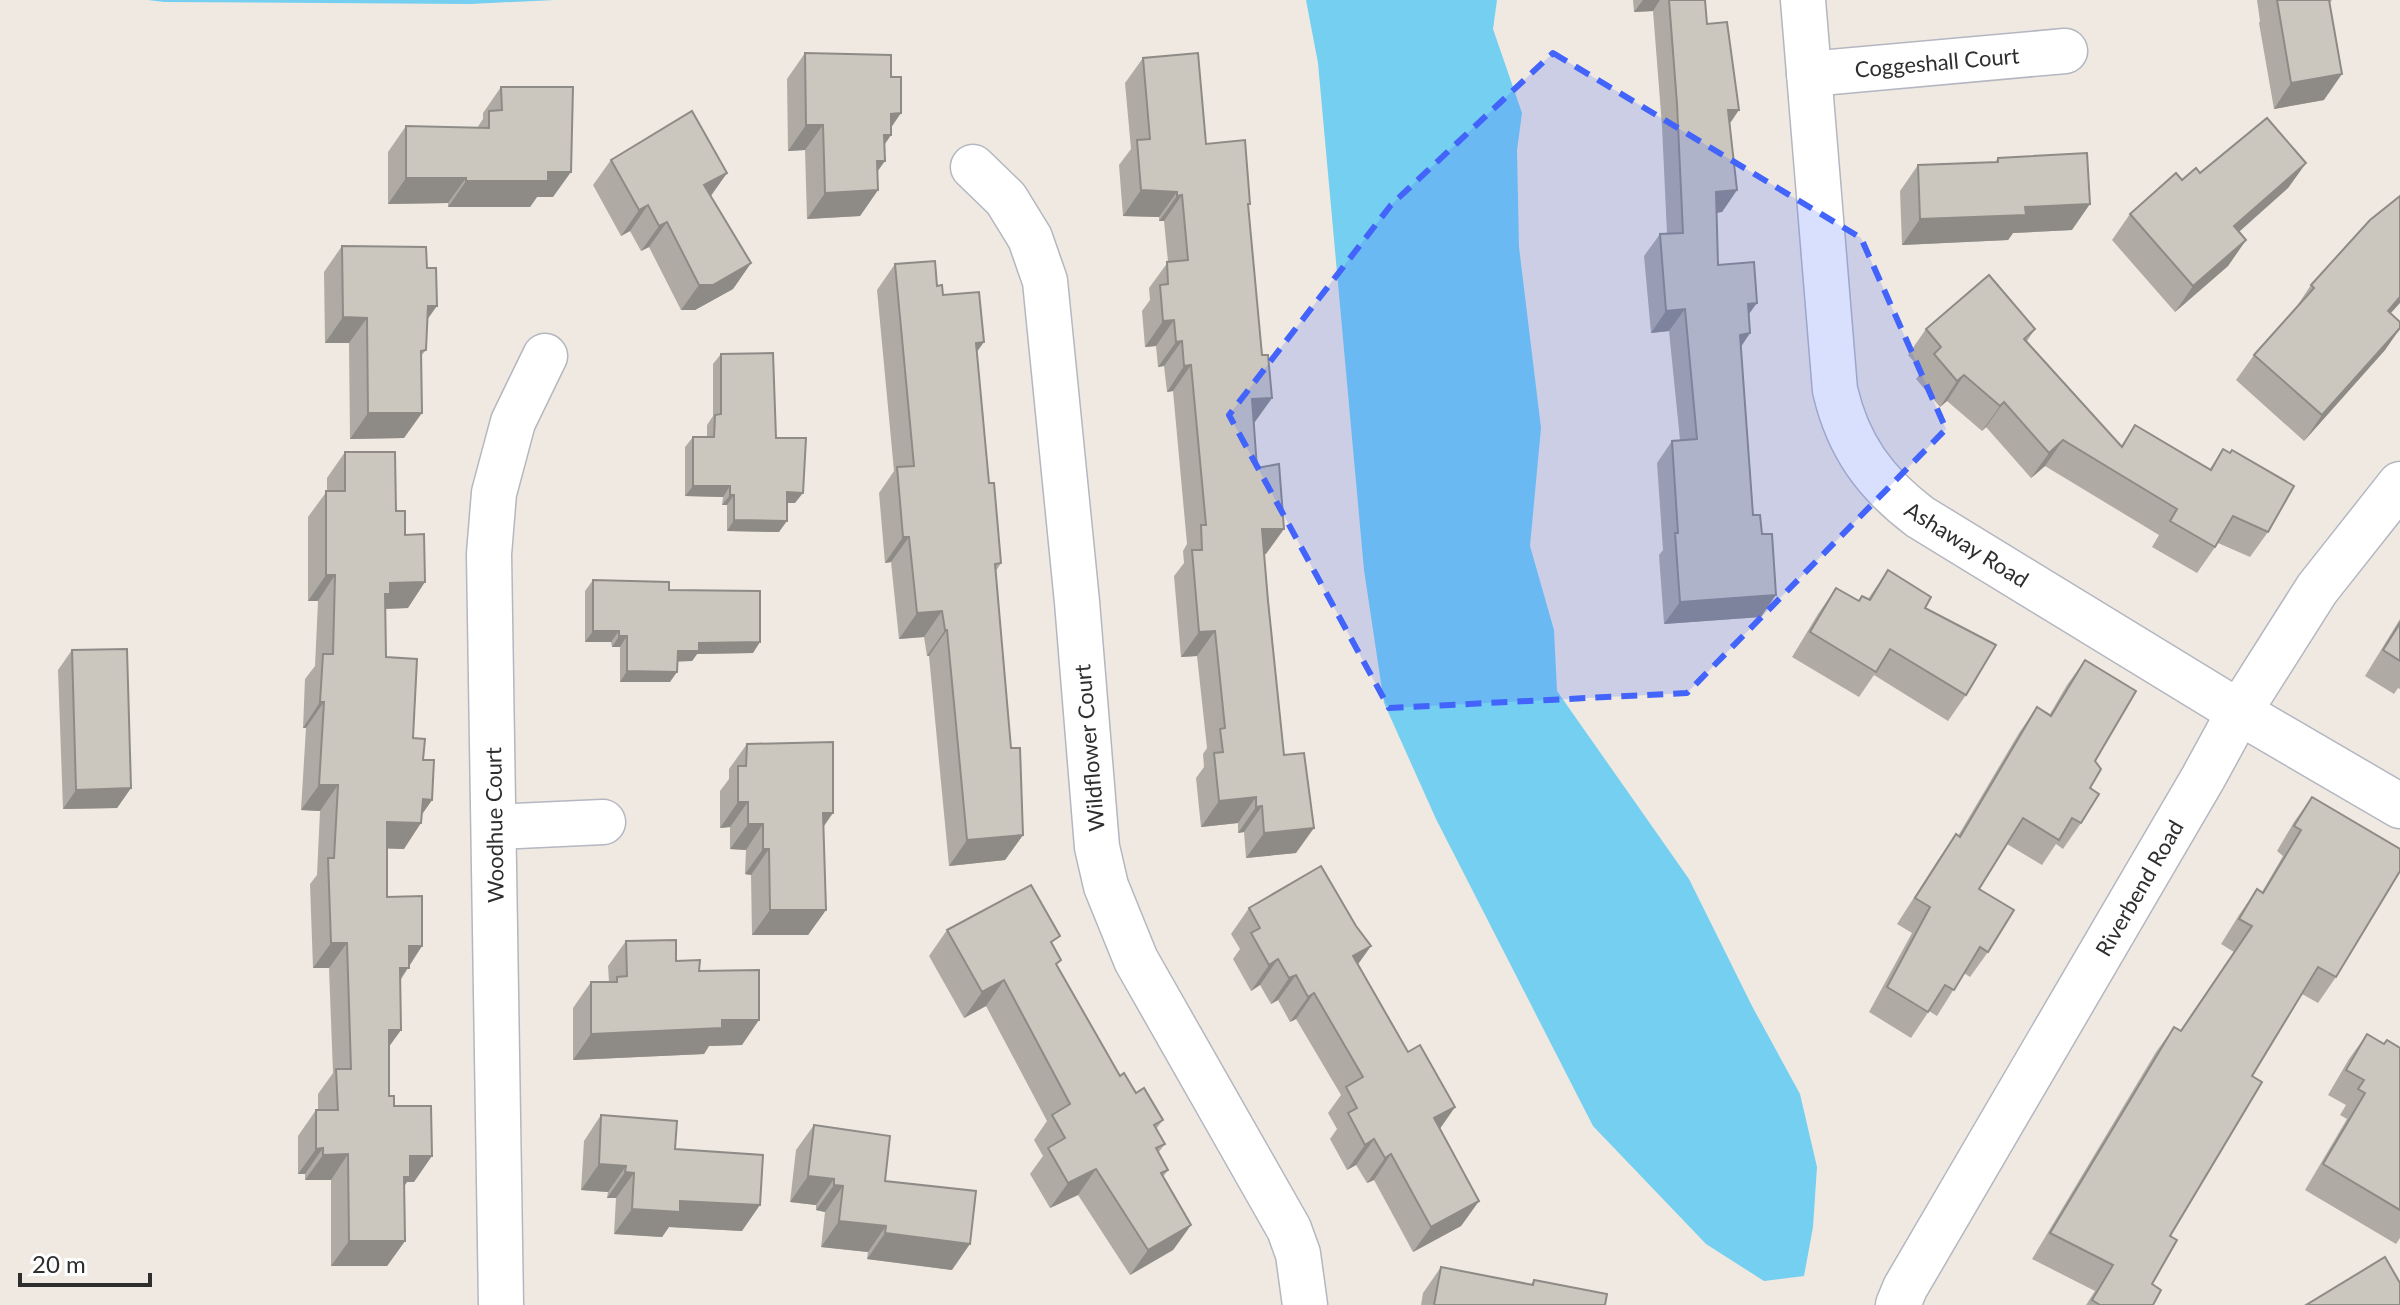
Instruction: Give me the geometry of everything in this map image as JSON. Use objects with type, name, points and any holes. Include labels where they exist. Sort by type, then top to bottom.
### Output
[{"type":"street","name":"Ashaway Road","points":[[1803,0],[1835,390],[1841,416],[1859,455],[1892,496],[1920,517],[2239,712],[2400,806]]},
{"type":"street","name":"Coggeshall Court","points":[[1809,74],[2065,51]]},
{"type":"street","name":"Wildflower Court","points":[[973,167],[1006,199],[1030,238],[1045,281],[1077,602],[1097,847],[1106,886],[1136,960],[1289,1229],[1298,1254],[1305,1305]]},
{"type":"street","name":"Woodhue Court","points":[[501,1305],[489,554],[494,493],[513,422],[545,356]]},
{"type":"street","name":"Riverbend Road","points":[[1898,1305],[1905,1288],[2239,712],[2317,589],[2400,484]]},
{"type":"street","points":[[495,827],[603,822]]},
{"type":"highlighted area","points":[[1553,53],[1861,238],[1946,429],[1687,693],[1389,708],[1229,415],[1391,205]]},
{"type":"water","points":[[148,0],[555,0],[470,4]]},
{"type":"water","points":[[1306,0],[1497,0],[1493,29],[1522,113],[1517,150],[1519,247],[1541,428],[1530,546],[1554,630],[1557,691],[1689,879],[1800,1094],[1817,1167],[1813,1227],[1804,1276],[1764,1281],[1706,1244],[1593,1126],[1436,819],[1384,703],[1364,570],[1318,63]]},
{"type":"building","points":[[1669,0],[1705,0],[1707,24],[1727,22],[1739,110],[1728,110],[1737,190],[1716,192],[1718,265],[1754,262],[1757,303],[1748,304],[1750,333],[1740,335],[1753,515],[1760,515],[1762,534],[1772,534],[1776,595],[1680,602],[1672,441],[1697,439],[1685,309],[1666,311],[1660,234],[1683,233]]},
{"type":"building","points":[[2277,0],[2329,0],[2342,74],[2291,83]]},
{"type":"building","points":[[805,53],[891,55],[891,77],[901,77],[901,113],[891,114],[891,135],[884,135],[885,161],[877,161],[878,190],[825,193],[823,125],[806,125]]},
{"type":"building","points":[[1198,53],[1206,144],[1245,140],[1262,355],[1268,355],[1272,398],[1252,399],[1257,468],[1279,464],[1284,529],[1262,529],[1268,601],[1284,755],[1304,753],[1314,828],[1264,833],[1262,806],[1256,807],[1256,797],[1219,801],[1214,753],[1223,752],[1220,729],[1225,728],[1215,631],[1199,632],[1192,550],[1202,550],[1201,525],[1206,525],[1191,365],[1184,366],[1182,341],[1176,342],[1174,320],[1163,321],[1160,285],[1168,284],[1167,262],[1188,260],[1182,195],[1141,190],[1137,140],[1150,139],[1143,58]]},
{"type":"building","points":[[501,87],[573,87],[571,172],[548,172],[548,181],[406,178],[406,126],[489,128],[489,111],[502,110]]},
{"type":"building","points":[[692,111],[727,173],[704,185],[751,263],[713,285],[699,285],[667,222],[659,226],[648,205],[639,210],[611,160]]},
{"type":"building","points":[[2267,118],[2306,163],[2234,226],[2246,240],[2193,286],[2130,214],[2176,173],[2182,180],[2196,168],[2200,173]]},
{"type":"building","points":[[2087,153],[2090,204],[2025,207],[2026,215],[1920,219],[1918,165],[1998,162],[1998,158]]},
{"type":"building","points":[[2400,196],[2400,297],[2388,311],[2400,322],[2400,328],[2322,415],[2254,355],[2370,220]]},
{"type":"building","points":[[342,246],[426,247],[427,268],[436,268],[437,306],[428,306],[426,350],[421,351],[422,413],[368,413],[367,318],[343,317]]},
{"type":"building","points":[[935,261],[937,286],[942,285],[943,295],[979,292],[984,342],[976,343],[989,483],[994,483],[1001,563],[995,564],[1011,748],[1020,748],[1023,835],[967,840],[947,630],[942,611],[917,613],[909,537],[903,537],[897,467],[914,466],[895,264]]},
{"type":"building","points":[[1989,275],[2035,329],[2024,339],[2122,447],[2135,425],[2211,470],[2223,449],[2230,453],[2232,450],[2294,486],[2268,532],[2233,516],[2215,547],[2170,521],[2177,509],[2063,440],[2049,453],[2004,402],[2000,406],[1964,375],[1957,381],[1934,354],[1941,347],[1926,329]]},
{"type":"building","points":[[773,353],[776,438],[806,438],[803,493],[787,492],[787,521],[734,520],[734,495],[730,495],[730,486],[693,486],[693,437],[714,437],[715,415],[721,414],[721,354]]},
{"type":"building","points":[[345,452],[395,452],[396,511],[405,511],[405,535],[424,534],[425,582],[390,583],[390,594],[385,594],[386,657],[417,659],[413,738],[425,739],[423,760],[434,760],[432,800],[423,799],[421,823],[387,822],[387,897],[422,896],[422,946],[409,946],[409,968],[400,968],[401,1030],[389,1030],[389,1096],[394,1096],[394,1106],[431,1106],[432,1156],[410,1156],[410,1177],[404,1177],[405,1241],[349,1241],[348,1154],[323,1155],[323,1148],[316,1149],[316,1110],[338,1110],[336,1069],[351,1069],[347,943],[331,943],[328,858],[334,858],[338,785],[319,785],[324,702],[320,702],[323,654],[333,654],[335,575],[326,575],[326,491],[345,491]]},
{"type":"building","points":[[1888,570],[1931,597],[1925,608],[1996,645],[1966,695],[1890,649],[1876,672],[1810,632],[1836,588],[1859,601],[1862,596],[1870,600]]},
{"type":"building","points":[[593,580],[669,582],[669,590],[760,591],[760,642],[699,643],[699,651],[678,651],[677,672],[627,671],[627,636],[619,636],[619,631],[593,631]]},
{"type":"building","points":[[2400,623],[2400,661],[2383,650]]},
{"type":"building","points":[[127,649],[131,788],[76,790],[72,650]]},
{"type":"building","points":[[2085,660],[2136,691],[2095,761],[2101,769],[2090,788],[2099,794],[2081,823],[2072,818],[2059,840],[2023,818],[1979,889],[2014,910],[1988,952],[1980,947],[1954,990],[1945,985],[1928,1012],[1887,987],[1930,907],[1915,898],[1956,834],[1960,837],[2037,707],[2051,716]]},
{"type":"building","points":[[833,742],[833,813],[823,813],[826,910],[770,910],[769,849],[763,849],[763,824],[748,824],[748,802],[738,802],[738,766],[746,766],[747,744]]},
{"type":"building","points":[[2312,797],[2400,849],[2400,871],[2336,977],[2318,967],[2252,1076],[2262,1082],[2170,1236],[2177,1240],[2152,1284],[2161,1290],[2153,1305],[2100,1305],[2092,1300],[2113,1265],[2050,1233],[2174,1027],[2181,1031],[2252,926],[2239,919],[2257,889],[2263,893],[2301,830],[2294,826]]},
{"type":"building","points":[[1321,866],[1371,946],[1353,956],[1408,1052],[1420,1045],[1455,1107],[1434,1118],[1479,1201],[1431,1227],[1391,1154],[1385,1158],[1374,1139],[1365,1145],[1348,1113],[1357,1108],[1346,1087],[1363,1077],[1314,993],[1308,997],[1296,975],[1289,978],[1278,959],[1269,965],[1251,933],[1260,928],[1249,908]]},
{"type":"building","points":[[1031,885],[1060,936],[1051,942],[1061,960],[1056,964],[1120,1076],[1124,1073],[1136,1093],[1144,1088],[1163,1120],[1154,1125],[1165,1144],[1156,1148],[1168,1170],[1161,1173],[1191,1225],[1148,1250],[1096,1169],[1068,1183],[1048,1148],[1065,1138],[1052,1115],[1070,1104],[1004,980],[982,992],[947,930]]},
{"type":"building","points":[[676,940],[676,961],[700,960],[699,971],[759,970],[759,1020],[722,1020],[722,1028],[591,1034],[591,982],[617,982],[617,977],[627,976],[626,941]]},
{"type":"building","points":[[2367,1034],[2384,1044],[2387,1040],[2400,1048],[2400,1210],[2323,1164],[2365,1093],[2358,1089],[2364,1080],[2346,1070]]},
{"type":"building","points":[[601,1115],[677,1121],[675,1149],[763,1155],[760,1205],[680,1201],[680,1212],[632,1209],[634,1173],[625,1172],[626,1166],[599,1164]]},
{"type":"building","points":[[814,1125],[890,1136],[885,1181],[976,1191],[970,1244],[885,1233],[886,1226],[839,1221],[843,1186],[834,1185],[834,1179],[808,1176]]},
{"type":"building","points":[[2385,1257],[2400,1283],[2400,1305],[2306,1305]]},
{"type":"building","points":[[1441,1267],[1533,1285],[1534,1280],[1607,1294],[1605,1305],[1434,1305]]}]
